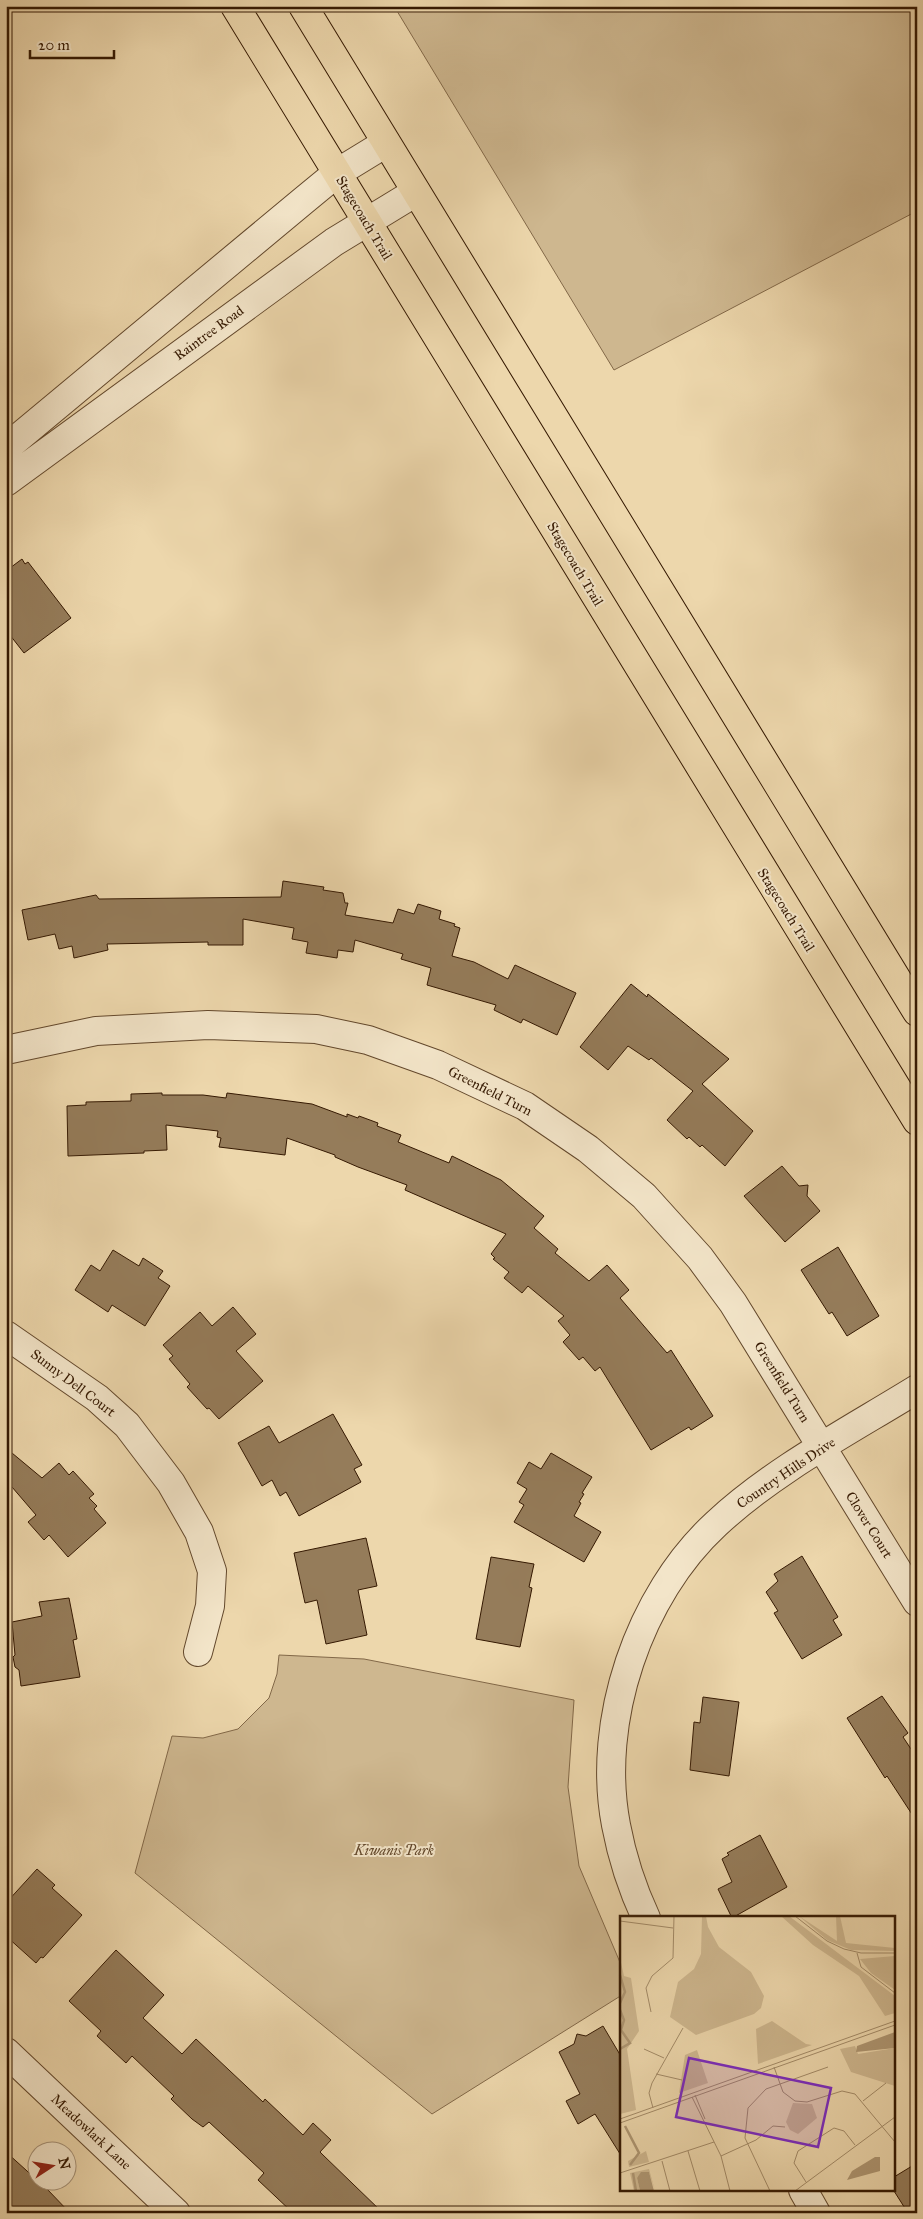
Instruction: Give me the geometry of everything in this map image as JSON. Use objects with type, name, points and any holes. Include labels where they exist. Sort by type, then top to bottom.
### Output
[{"type":"main road","name":"Stagecoach Trail","points":[[235,6],[917,1121]]},
{"type":"main road","points":[[303,6],[917,1012]]},
{"type":"street","points":[[6,448],[337,174],[386,143]]},
{"type":"street","name":"Raintree Road","points":[[6,482],[334,242],[416,192]]},
{"type":"street","name":"Greenfield Turn","points":[[6,1050],[96,1031],[208,1025],[316,1029],[368,1040],[438,1065],[525,1106],[588,1149],[644,1196],[700,1258],[733,1302],[822,1448]]},
{"type":"street","name":"Sunny Dell Court","points":[[6,1335],[59,1370],[105,1404],[127,1425],[171,1483],[199,1532],[212,1571],[210,1606],[198,1652]]},
{"type":"street","name":"Country Hills Drive","points":[[645,1916],[625,1866],[615,1823],[612,1792],[614,1727],[620,1696],[631,1659],[654,1605],[673,1574],[708,1532],[763,1485],[917,1389]]},
{"type":"street","name":"Clover Court","points":[[822,1448],[917,1602]]},
{"type":"street","name":"Meadowlark Lane","points":[[6,2052],[176,2213]]},
{"type":"street","points":[[804,2192],[816,2213]]},
{"type":"green space","points":[[394,6],[917,6],[917,211],[614,370]]},
{"type":"green space","name":"Kiwanis Park","points":[[279,1655],[364,1659],[574,1700],[568,1787],[579,1866],[620,1962],[620,1996],[432,2114],[135,1873],[172,1736],[203,1738],[238,1729],[269,1698],[277,1674]]},
{"type":"building","points":[[22,559],[25,564],[28,562],[71,618],[24,653],[6,630],[6,571]]},
{"type":"building","points":[[283,881],[324,887],[323,890],[343,893],[345,903],[348,903],[345,915],[393,923],[398,909],[414,914],[418,904],[441,911],[439,919],[455,924],[454,926],[460,928],[452,956],[474,962],[508,979],[515,965],[576,993],[557,1035],[523,1019],[521,1023],[494,1010],[496,1005],[427,985],[431,968],[401,959],[403,954],[355,940],[353,952],[338,950],[337,958],[306,953],[308,942],[292,939],[294,928],[243,919],[243,945],[208,945],[208,942],[107,944],[108,950],[74,958],[72,946],[59,949],[55,934],[28,940],[22,910],[96,895],[99,899],[281,897]]},
{"type":"building","points":[[631,984],[647,997],[648,994],[729,1059],[702,1084],[753,1131],[725,1166],[702,1145],[700,1147],[689,1137],[687,1139],[667,1120],[693,1091],[651,1058],[649,1060],[628,1046],[608,1070],[580,1047]]},
{"type":"building","points":[[162,1093],[162,1095],[203,1095],[226,1098],[227,1093],[312,1104],[347,1117],[347,1114],[358,1118],[359,1116],[378,1123],[377,1126],[401,1135],[398,1142],[449,1163],[452,1156],[501,1180],[544,1216],[534,1228],[558,1249],[555,1253],[589,1281],[607,1265],[629,1290],[620,1298],[667,1353],[671,1350],[713,1416],[691,1430],[689,1427],[651,1450],[600,1367],[595,1371],[583,1357],[579,1360],[563,1342],[570,1335],[558,1321],[564,1316],[528,1286],[522,1293],[504,1278],[509,1272],[493,1259],[495,1258],[491,1254],[506,1234],[405,1190],[407,1185],[358,1167],[335,1157],[335,1155],[287,1138],[285,1155],[219,1147],[221,1138],[217,1137],[218,1131],[166,1125],[167,1150],[144,1151],[144,1153],[68,1156],[67,1106],[86,1105],[86,1102],[131,1101],[131,1094]]},
{"type":"building","points":[[782,1166],[799,1186],[808,1185],[807,1196],[820,1211],[785,1242],[744,1196]]},
{"type":"building","points":[[838,1247],[879,1316],[847,1336],[832,1312],[829,1314],[801,1270]]},
{"type":"building","points":[[113,1250],[139,1266],[143,1258],[163,1271],[158,1278],[170,1286],[145,1326],[112,1305],[108,1312],[75,1290],[91,1265],[100,1271]]},
{"type":"building","points":[[233,1307],[256,1334],[236,1351],[263,1381],[219,1419],[187,1387],[190,1384],[169,1359],[173,1356],[163,1345],[200,1312],[212,1326]]},
{"type":"building","points":[[333,1414],[362,1465],[354,1469],[361,1482],[299,1516],[286,1492],[280,1496],[272,1480],[262,1486],[238,1443],[269,1426],[279,1443]]},
{"type":"building","points":[[6,1448],[42,1478],[59,1463],[69,1475],[73,1471],[94,1494],[89,1498],[97,1506],[94,1509],[106,1523],[68,1557],[49,1535],[44,1540],[28,1522],[36,1515],[6,1480]]},
{"type":"building","points":[[551,1453],[592,1477],[582,1493],[584,1494],[579,1502],[581,1503],[574,1516],[601,1532],[584,1562],[514,1522],[524,1505],[519,1502],[527,1489],[517,1483],[529,1462],[541,1469]]},
{"type":"building","points":[[366,1538],[377,1586],[358,1590],[367,1635],[326,1644],[317,1600],[305,1603],[294,1553]]},
{"type":"building","points":[[802,1556],[838,1617],[833,1620],[842,1635],[802,1659],[774,1613],[778,1611],[766,1592],[778,1581],[774,1574]]},
{"type":"building","points":[[491,1557],[534,1564],[529,1587],[532,1588],[520,1647],[476,1639]]},
{"type":"building","points":[[69,1598],[77,1639],[73,1640],[80,1677],[21,1686],[19,1670],[15,1667],[13,1657],[15,1655],[12,1622],[42,1616],[39,1602]]},
{"type":"building","points":[[882,1696],[908,1733],[903,1737],[917,1758],[917,1822],[887,1776],[885,1778],[847,1718]]},
{"type":"building","points":[[703,1697],[739,1702],[729,1776],[690,1770],[694,1722],[700,1723]]},
{"type":"building","points":[[760,1835],[787,1887],[736,1916],[731,1916],[718,1889],[732,1882],[722,1859],[729,1855],[727,1853]]},
{"type":"building","points":[[37,1869],[55,1885],[52,1888],[82,1915],[43,1958],[41,1957],[36,1963],[6,1936],[6,1903]]},
{"type":"building","points":[[116,1950],[164,1995],[143,2018],[182,2054],[196,2039],[263,2102],[265,2099],[303,2135],[313,2123],[331,2140],[320,2152],[383,2213],[293,2213],[258,2180],[264,2173],[209,2122],[203,2127],[192,2119],[171,2099],[174,2096],[132,2056],[126,2063],[97,2036],[101,2031],[69,2001]]},
{"type":"building","points":[[603,2026],[620,2055],[620,2154],[595,2114],[578,2124],[566,2101],[580,2094],[559,2052],[574,2044],[577,2034],[586,2036]]},
{"type":"building","points":[[6,2152],[28,2172],[28,2192],[50,2192],[70,2213],[6,2213]]},
{"type":"building","points":[[917,2163],[917,2213],[908,2213],[895,2192],[896,2176]]}]
